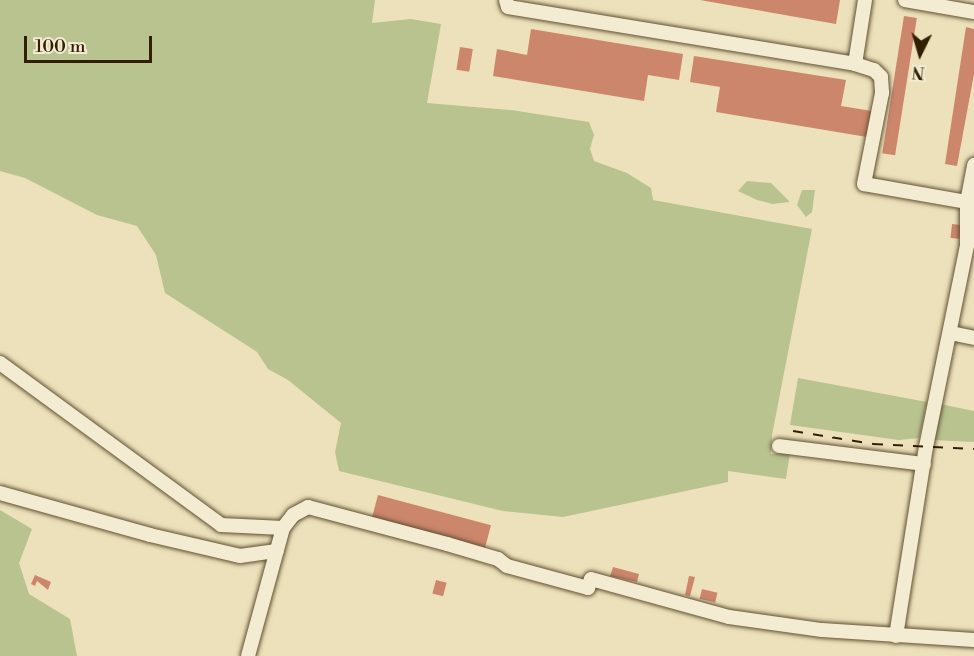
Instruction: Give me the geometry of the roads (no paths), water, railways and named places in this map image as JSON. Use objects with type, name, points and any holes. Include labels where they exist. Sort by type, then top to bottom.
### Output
[{"type":"lane","points":[[506,0],[508,7],[855,64],[881,77],[873,153],[864,184],[967,201]]},
{"type":"lane","points":[[855,64],[866,0]]},
{"type":"lane","points":[[905,0],[974,12]]},
{"type":"lane","points":[[896,636],[924,464],[971,245],[967,201],[974,165]]},
{"type":"lane","points":[[951,333],[974,338]]},
{"type":"lane","points":[[0,363],[221,525],[282,528]]},
{"type":"lane","points":[[779,446],[924,464]]},
{"type":"lane","points":[[0,493],[150,535],[240,556],[278,552]]},
{"type":"lane","points":[[248,656],[278,552],[282,528],[293,515],[308,507],[324,509],[588,588],[591,579],[729,617],[896,636],[974,640]]},
{"type":"railway","points":[[793,431],[873,444],[974,449]]}]
